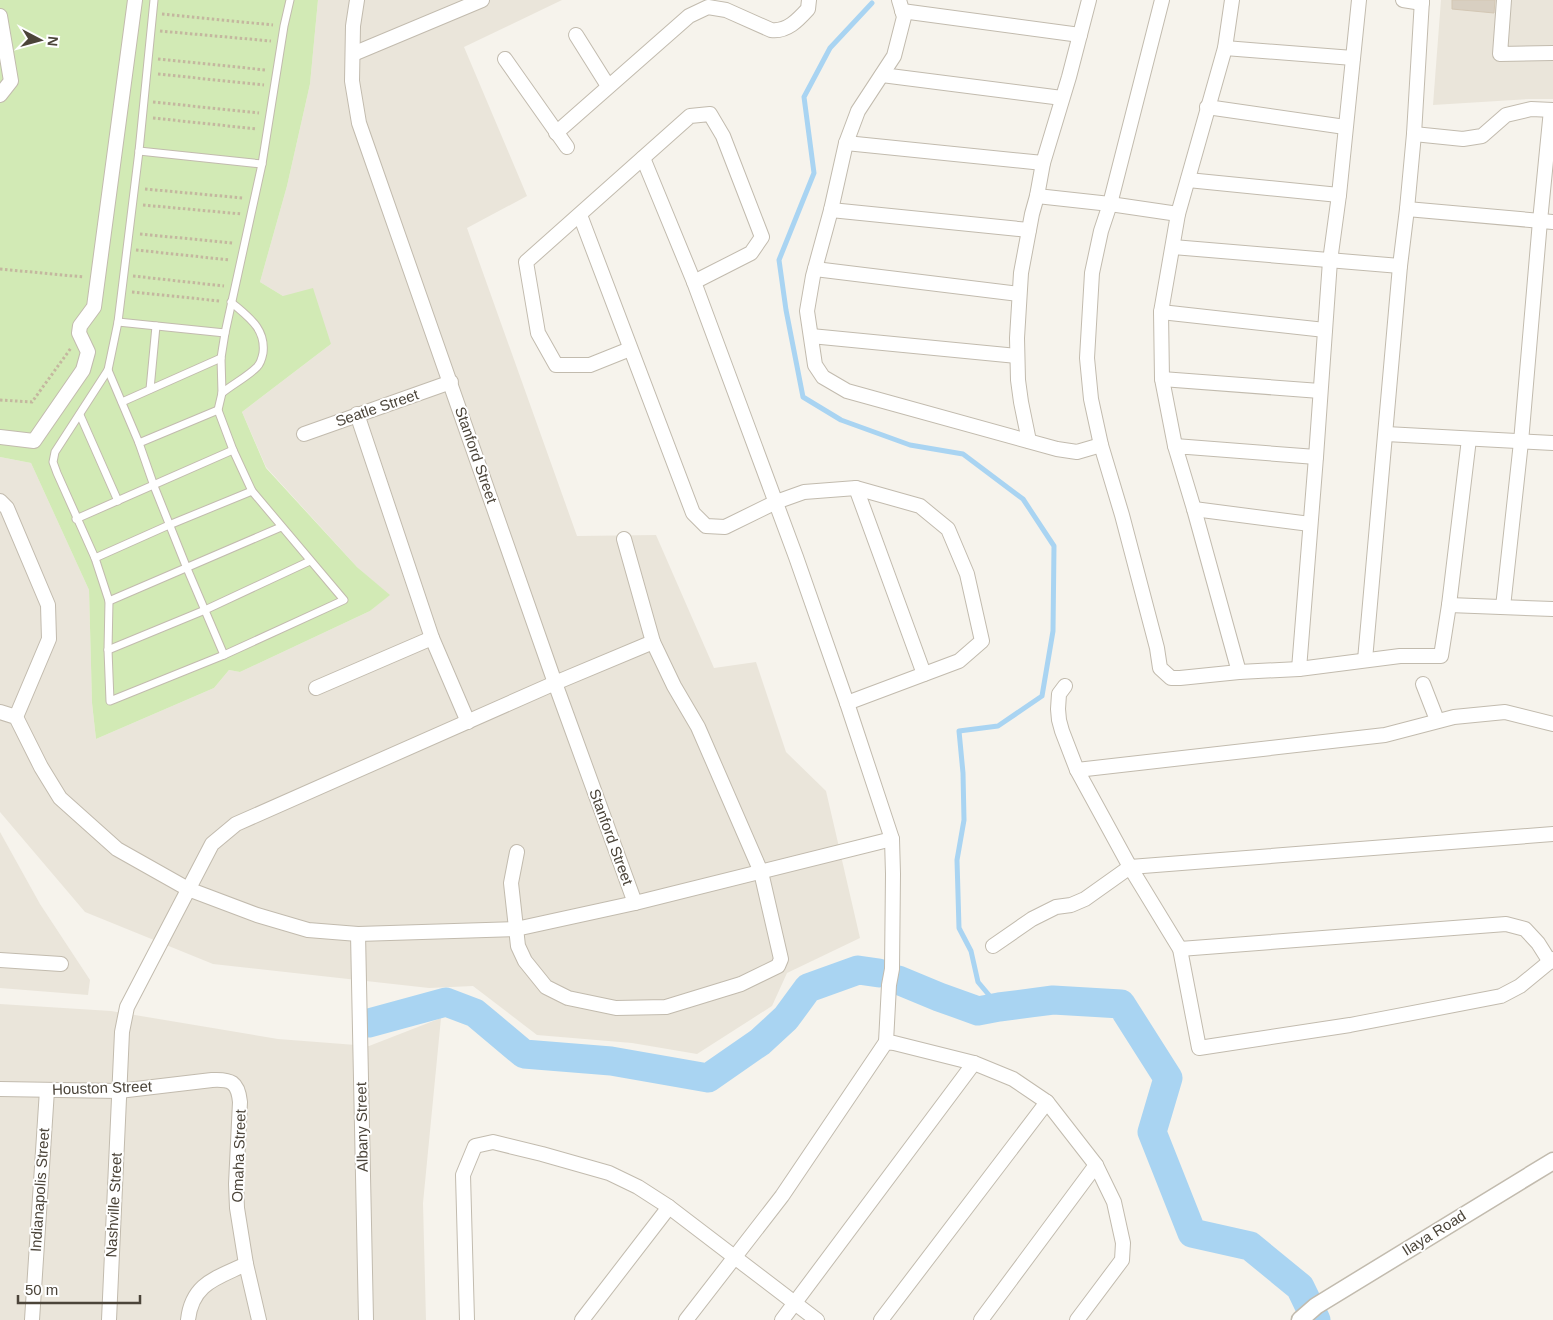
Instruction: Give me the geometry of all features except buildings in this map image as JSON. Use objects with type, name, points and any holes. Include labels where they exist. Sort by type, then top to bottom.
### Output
[{"type":"street","points":[[0,437],[34,441],[83,370],[88,352],[79,333],[80,326],[94,307],[136,0]]},
{"type":"street","name":"Stanford Street","points":[[357,0],[353,26],[352,81],[360,123],[555,684],[635,903]]},
{"type":"street","points":[[353,54],[482,0]]},
{"type":"street","points":[[556,133],[688,16],[708,8],[726,5],[771,30],[776,30],[792,26],[808,9],[809,0]]},
{"type":"street","points":[[1029,441],[1021,402],[1017,356],[1019,294],[1029,230],[1043,163],[1089,0]]},
{"type":"street","points":[[1162,0],[1110,204],[1101,231],[1092,273],[1087,358],[1091,399],[1101,445],[1122,515],[1157,648],[1160,668],[1171,678],[1299,669],[1400,656],[1442,656],[1469,439]]},
{"type":"street","points":[[1232,0],[1225,48],[1178,214],[1161,312],[1162,379],[1175,446],[1239,672]]},
{"type":"street","points":[[1299,669],[1330,261],[1339,195],[1359,0]]},
{"type":"street","points":[[1366,660],[1400,266],[1414,134],[1422,2],[1403,0]]},
{"type":"street","points":[[1504,0],[1500,54],[1553,53]]},
{"type":"street","points":[[1080,35],[901,6],[904,17],[894,56],[858,111],[846,143],[815,269],[807,311],[815,365],[824,377],[847,391],[1057,449],[1077,452],[1101,445]]},
{"type":"street","points":[[0,16],[11,81],[0,95]]},
{"type":"street","points":[[576,35],[608,86]]},
{"type":"street","points":[[1225,48],[1352,58]]},
{"type":"street","points":[[505,59],[567,147]]},
{"type":"street","points":[[882,76],[1062,98]]},
{"type":"street","points":[[1207,107],[1345,127]]},
{"type":"street","points":[[1414,134],[1463,139],[1482,136],[1506,115],[1531,109],[1552,110],[1546,221],[1503,607]]},
{"type":"street","points":[[630,349],[590,365],[556,366],[538,333],[526,262],[690,116],[710,114],[723,136],[762,237],[751,253],[694,282]]},
{"type":"street","points":[[846,143],[1043,163]]},
{"type":"street","points":[[643,158],[694,282],[776,502],[847,703],[892,839],[892,969],[889,985],[886,1042],[782,1196],[686,1320]]},
{"type":"street","points":[[1188,180],[1339,195]]},
{"type":"street","points":[[1037,196],[1178,214]]},
{"type":"street","points":[[1407,209],[1546,221]]},
{"type":"street","points":[[831,210],[1029,230]]},
{"type":"street","points":[[580,215],[693,513],[706,526],[725,527],[776,502],[804,492],[856,488],[920,506],[948,528],[967,574],[982,640],[960,661],[847,703]]},
{"type":"street","points":[[1173,247],[1400,266]]},
{"type":"street","points":[[815,269],[1019,294]]},
{"type":"street","points":[[1161,312],[1325,330]]},
{"type":"street","points":[[811,336],[1017,356]]},
{"type":"street","points":[[1162,379],[1320,391]]},
{"type":"street","name":"Seatle Street","points":[[304,434],[451,382]]},
{"type":"street","points":[[357,414],[432,638],[468,722]]},
{"type":"street","points":[[1386,434],[1553,444]]},
{"type":"street","points":[[1175,446],[1316,457]]},
{"type":"street","points":[[856,488],[924,674]]},
{"type":"street","points":[[0,501],[8,508],[48,605],[49,640],[16,717]]},
{"type":"street","points":[[1194,509],[1310,524]]},
{"type":"street","points":[[517,852],[512,883],[518,946],[525,961],[546,987],[568,998],[616,1008],[666,1007],[741,984],[778,966],[781,959],[761,872],[698,726],[674,686],[653,642],[624,539]]},
{"type":"street","points":[[1449,605],[1553,610]]},
{"type":"street","points":[[316,688],[432,638]]},
{"type":"street","name":"Nashville Street","points":[[109,1320],[122,1032],[127,1007],[212,844],[236,824],[653,642]]},
{"type":"street","points":[[1423,684],[1437,720]]},
{"type":"street","points":[[1065,686],[1059,694],[1059,720],[1077,770],[1130,867],[1180,949],[1199,1048],[1350,1025],[1500,996],[1520,986],[1551,961],[1525,929],[1506,924],[1180,949]]},
{"type":"street","points":[[0,712],[16,717],[41,767],[60,798],[117,849],[188,889],[257,915],[308,930],[358,934],[516,929],[635,903],[892,839]]},
{"type":"street","points":[[1077,770],[1385,735],[1437,720],[1505,712],[1553,724]]},
{"type":"street","points":[[993,946],[1032,919],[1056,907],[1071,905],[1085,899],[1130,867],[1553,834]]},
{"type":"street","name":"Albany Street","points":[[358,934],[366,1320]]},
{"type":"street","points":[[0,960],[61,964]]},
{"type":"street","points":[[886,1042],[974,1063],[1013,1078],[1047,1102],[1096,1165],[1114,1202],[1123,1243],[1122,1260],[1077,1320]]},
{"type":"street","points":[[782,1320],[974,1063]]},
{"type":"street","name":"Houston Street","points":[[0,1089],[119,1091],[212,1080],[224,1080],[232,1083]]},
{"type":"street","name":"Omaha Street","points":[[232,1083],[239,1091],[240,1102],[236,1184],[237,1208],[246,1264],[259,1320]]},
{"type":"street","name":"Indianapolis Street","points":[[32,1320],[47,1090]]},
{"type":"street","points":[[881,1320],[1047,1102]]},
{"type":"street","points":[[467,1320],[463,1175],[476,1146],[493,1142],[609,1173],[638,1187],[669,1207],[817,1320]]},
{"type":"street","name":"Ilaya Road","points":[[1300,1320],[1316,1306],[1553,1160]]},
{"type":"street","points":[[981,1320],[1096,1165]]},
{"type":"street","points":[[582,1320],[669,1207]]},
{"type":"street","points":[[188,1320],[192,1302],[197,1292],[205,1284],[246,1264]]},
{"type":"lane","points":[[154,0],[135,188],[118,322],[108,370],[55,452],[53,462],[76,519],[95,558],[109,601],[110,701],[224,655],[344,600],[252,492],[218,410],[222,393],[221,358],[225,332],[262,164],[281,42],[290,0]]},
{"type":"lane","points":[[139,151],[262,164]]},
{"type":"lane","points":[[222,393],[258,367],[264,349],[262,335],[257,325],[231,302]]},
{"type":"lane","points":[[118,322],[225,332]]},
{"type":"lane","points":[[150,389],[156,326]]},
{"type":"lane","points":[[122,402],[221,358]]},
{"type":"lane","points":[[108,370],[139,443],[169,525],[224,655]]},
{"type":"lane","points":[[139,443],[218,410]]},
{"type":"lane","points":[[80,414],[118,501]]},
{"type":"lane","points":[[76,519],[233,450]]},
{"type":"lane","points":[[95,558],[169,525],[252,492]]},
{"type":"lane","points":[[109,601],[186,566],[281,527]]},
{"type":"lane","points":[[108,650],[206,610],[310,561]]},
{"type":"path","points":[[153,13],[284,26]]},
{"type":"path","points":[[151,30],[281,42]]},
{"type":"path","points":[[148,58],[277,71]]},
{"type":"path","points":[[147,73],[274,86]]},
{"type":"path","points":[[144,101],[270,114]]},
{"type":"path","points":[[142,117],[267,130]]},
{"type":"path","points":[[135,188],[254,198]]},
{"type":"path","points":[[133,204],[250,215]]},
{"type":"path","points":[[129,233],[244,244]]},
{"type":"path","points":[[127,249],[240,261]]},
{"type":"path","points":[[0,269],[97,278]]},
{"type":"path","points":[[124,275],[235,287]]},
{"type":"path","points":[[122,291],[231,302]]},
{"type":"path","points":[[0,400],[32,402],[80,336]]},
{"type":"shaded area","points":[[318,0],[562,0],[464,47],[527,196],[467,228],[577,536],[656,535],[714,668],[756,662],[786,752],[826,791],[860,938],[787,973],[772,1006],[697,1054],[632,1043],[537,1035],[473,986],[429,988],[213,964],[85,912],[0,812],[0,457],[31,463],[89,590],[92,703],[96,739],[214,688],[229,670],[240,672],[370,611],[389,595],[357,567],[266,467],[242,412],[331,344],[283,296],[260,282],[287,186],[310,84]]},
{"type":"shaded area","points":[[1441,0],[1553,0],[1553,99],[1433,105]]},
{"type":"shaded area","points":[[0,832],[40,904],[90,980],[88,995],[0,988]]},
{"type":"shaded area","points":[[0,1004],[111,1011],[278,1039],[369,1046],[441,1018],[423,1203],[426,1320],[0,1320]]},
{"type":"green space","points":[[0,0],[318,0],[310,84],[287,186],[260,282],[283,296],[313,288],[331,344],[242,412],[266,468],[357,567],[390,595],[370,611],[240,672],[229,670],[214,688],[96,739],[92,703],[89,590],[31,463],[0,457]]},
{"type":"waterway","points":[[872,3],[830,48],[804,97],[814,173],[779,260],[786,310],[803,397],[841,420],[910,445],[963,454],[1023,499],[1054,546],[1053,631],[1042,696],[998,726],[959,731],[963,773],[964,820],[957,860],[959,928],[971,951],[978,982],[999,1007]]},
{"type":"waterway","points":[[369,1023],[446,1002],[475,1013],[524,1054],[611,1061],[708,1078],[760,1042],[786,1018],[808,988],[858,970],[879,973]]},
{"type":"waterway","points":[[898,980],[978,1011],[1053,1000],[1121,1004],[1168,1078],[1152,1132],[1192,1233],[1250,1246],[1300,1287],[1316,1320]]}]
